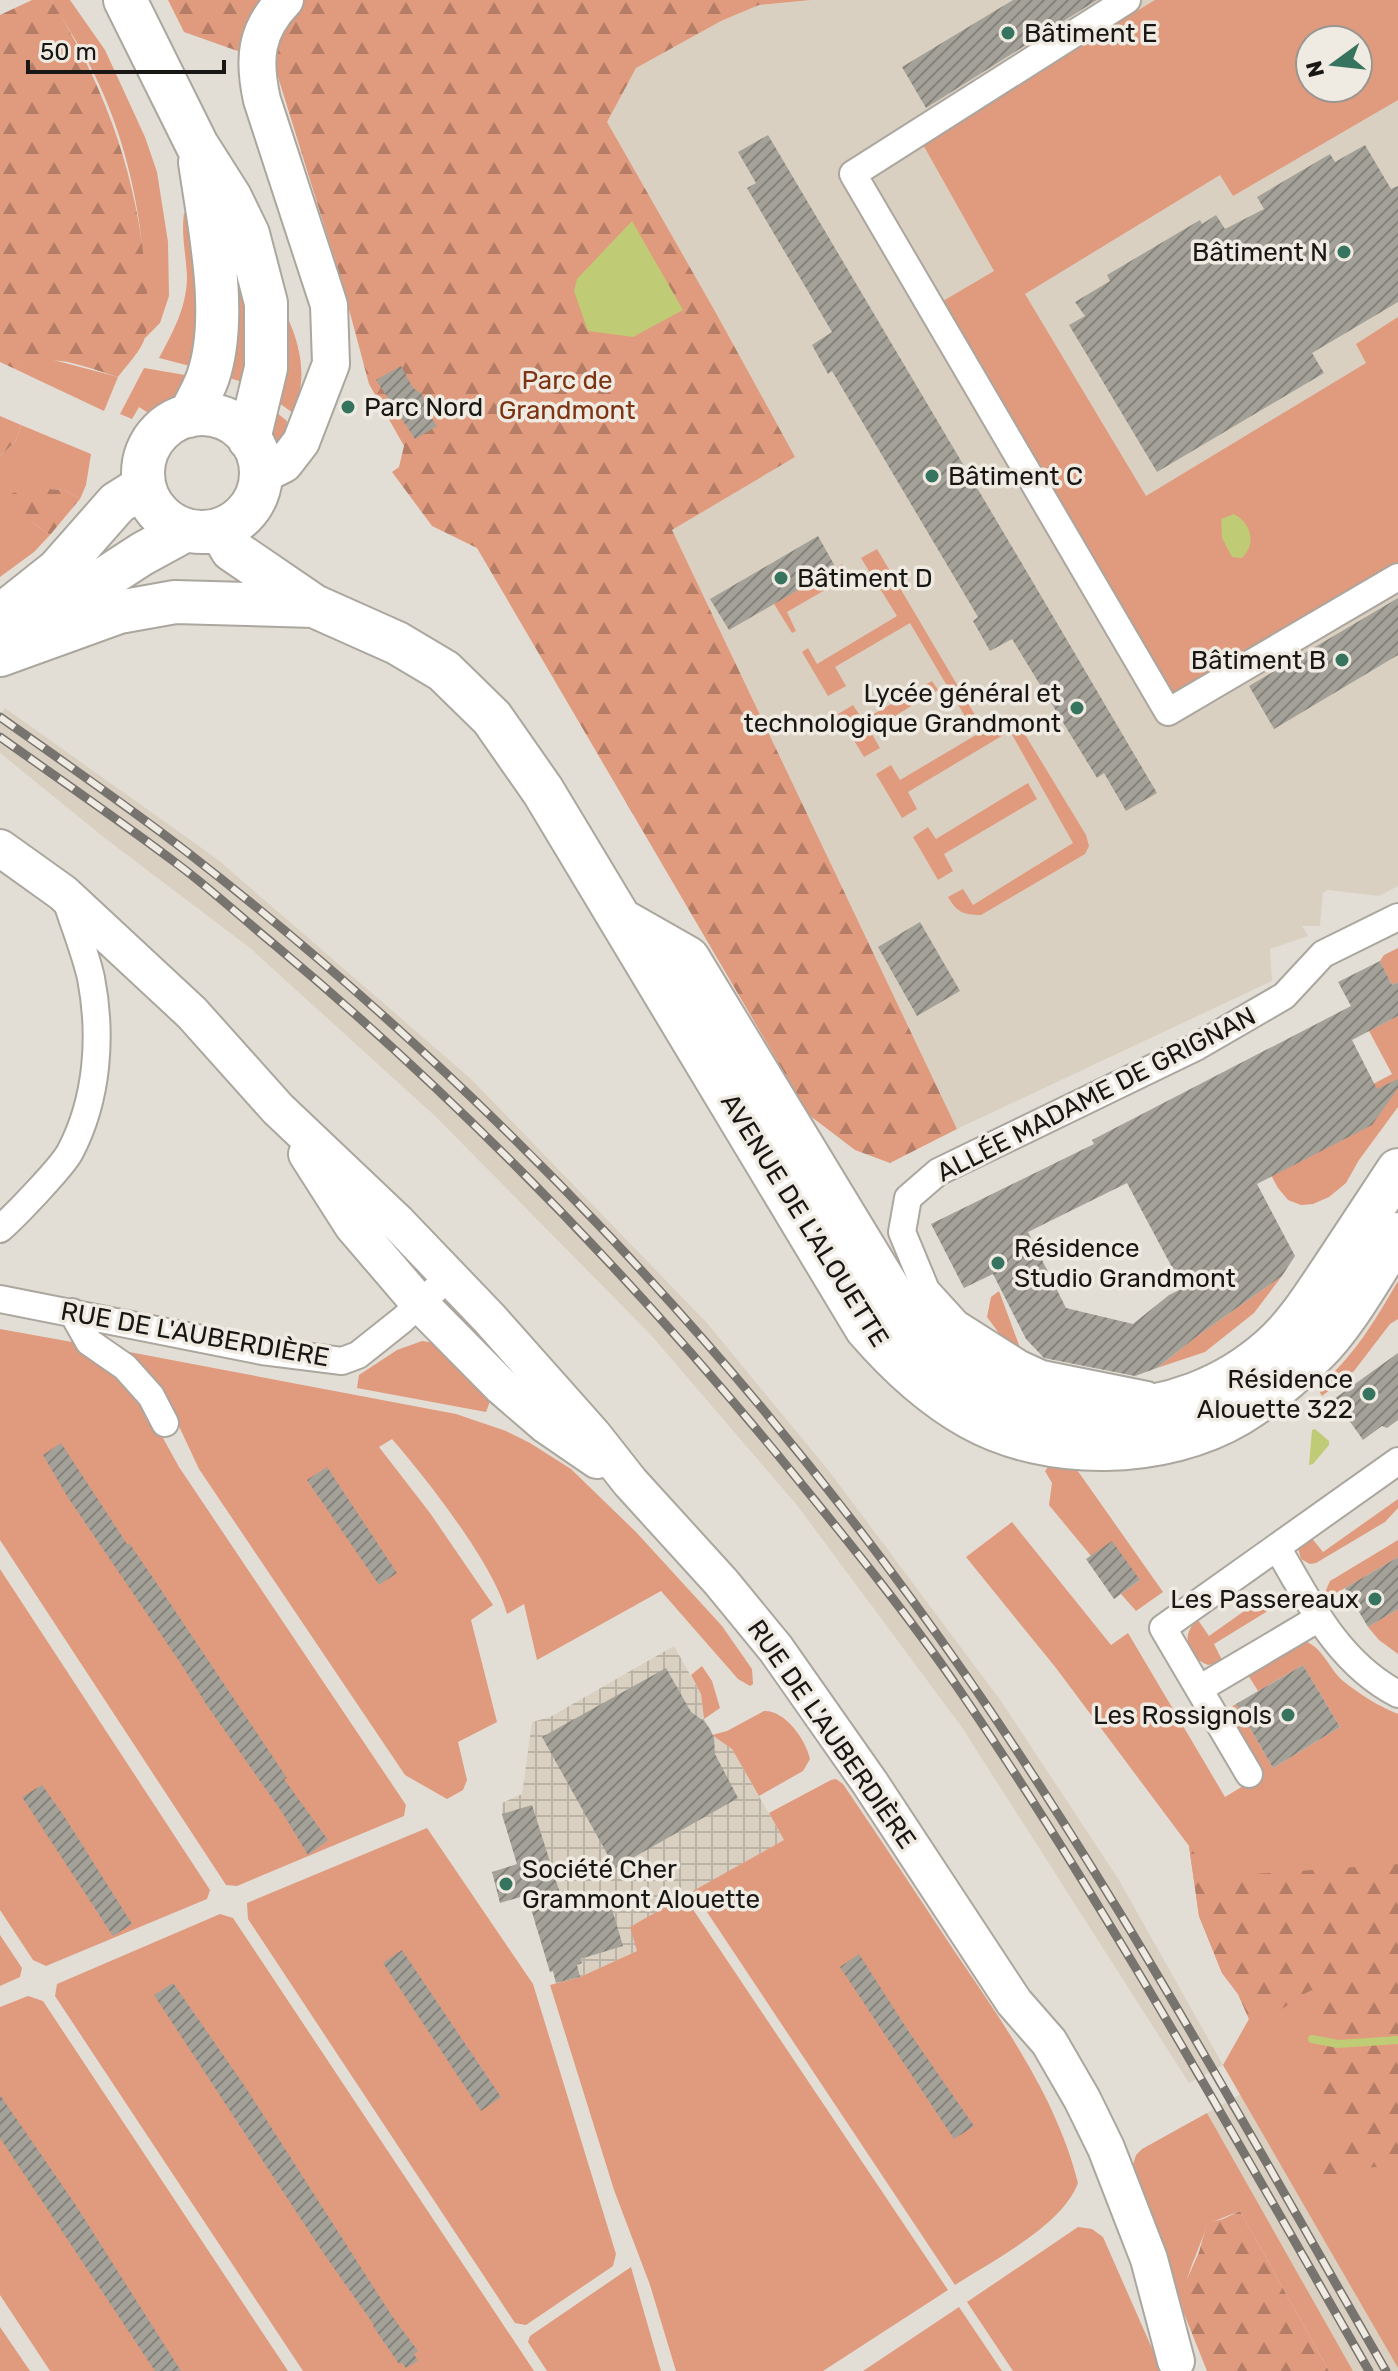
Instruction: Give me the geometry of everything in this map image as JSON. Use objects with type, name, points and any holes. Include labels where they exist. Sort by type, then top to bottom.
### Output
[{"type":"main road","points":[[0,646],[142,554],[241,517],[251,506],[266,368],[266,303],[248,234],[230,197],[197,145],[125,0]]},
{"type":"main road","points":[[189,416],[209,374],[217,313],[213,257],[197,145]]},
{"type":"main road","points":[[255,457],[227,420],[208,414],[189,416],[162,430],[149,446],[143,465],[144,486],[148,498],[164,518],[203,530],[314,606]]},
{"type":"main road","points":[[0,616],[58,570],[117,503],[144,486]]},
{"type":"main road","points":[[0,655],[119,612],[175,602],[314,606]]},
{"type":"main road","name":"AVENUE DE L'ALOUETTE","points":[[314,606],[397,643],[444,671],[492,718],[543,791],[866,1328],[905,1371],[944,1401],[1001,1432],[1060,1445],[1105,1449],[1148,1447],[1181,1439],[1237,1415],[1274,1390],[1317,1351],[1398,1234]]},
{"type":"main road","name":"AVENUE DE L'ALOUETTE","points":[[622,921],[688,958],[875,1271],[903,1312],[946,1356],[996,1386],[1055,1407],[1117,1412],[1174,1400],[1222,1384],[1270,1349],[1299,1319],[1398,1170]]},
{"type":"street","points":[[255,457],[284,464],[301,442],[331,364],[329,305],[262,100],[258,79],[259,39],[266,22],[285,0]]},
{"type":"street","points":[[1127,0],[853,174],[1168,712],[1398,577]]},
{"type":"street","points":[[0,848],[63,893],[192,1013],[278,1109],[356,1181],[449,1277]]},
{"type":"street","points":[[0,1229],[69,1153],[89,1103],[97,1058],[97,1016],[90,975],[63,893]]},
{"type":"street","name":"ALLÉE MADAME DE GRIGNAN","points":[[1174,1400],[1042,1374],[1020,1364],[957,1324],[926,1290],[902,1232],[908,1198],[938,1172],[1196,1047],[1284,996],[1323,954],[1391,920]]},
{"type":"street","points":[[278,1109],[353,1226],[419,1303]]},
{"type":"street","name":"RUE DE L'AUBERDIÈRE","points":[[0,1299],[262,1351],[342,1361],[358,1355],[449,1277],[721,1582],[776,1649],[870,1783],[1014,2002],[1074,2129],[1178,2366]]},
{"type":"street","name":"RUE DE L'AUBERDIÈRE","points":[[419,1303],[513,1397],[546,1425],[630,1482]]},
{"type":"street","points":[[72,1312],[89,1342],[125,1367],[151,1396],[165,1423]]},
{"type":"street","points":[[1249,1774],[1163,1628],[1398,1461]]},
{"type":"street","points":[[1277,1547],[1338,1645],[1360,1669],[1398,1694]]},
{"type":"street","points":[[1199,1689],[1319,1618]]},
{"type":"shaded area","name":"Lycée général et technologique Grandmont","points":[[811,0],[1398,0],[1398,886],[1379,896],[1328,890],[1323,893],[1320,926],[1302,926],[1308,936],[1270,949],[1272,981],[957,1129],[672,530],[794,457],[716,313],[606,122],[635,68],[721,21],[759,5]]},
{"type":"shaded area","points":[[632,221],[683,310],[633,337],[588,331],[574,291],[577,279]]},
{"type":"shaded area","points":[[1234,514],[1245,523],[1250,534],[1247,552],[1242,558],[1232,557],[1222,538],[1221,519]]},
{"type":"shaded area","points":[[5,708],[217,859],[470,1078],[707,1323],[829,1471],[1001,1701],[1119,1880],[1223,2065],[1189,2083],[961,1726],[796,1504],[650,1334],[436,1117],[250,948],[106,839],[0,753],[0,715]]},
{"type":"shaded area","points":[[1315,1429],[1329,1441],[1329,1445],[1309,1465],[1312,1430]]},
{"type":"shaded area","points":[[674,1646],[701,1694],[704,1719],[712,1735],[732,1749],[784,1840],[631,1927],[637,1951],[580,1977],[556,1983],[502,1815],[502,1803],[522,1794],[532,1722],[550,1717]]},
{"type":"shaded area","points":[[1241,2094],[1398,2371],[1353,2371],[1207,2113]]},
{"type":"green space","points":[[32,0],[51,0],[70,31],[114,129],[134,198],[145,269],[147,321],[141,347],[118,377],[54,360],[29,363],[15,369],[0,362],[0,15]]},
{"type":"green space","points":[[51,0],[70,0],[105,50],[145,137],[157,172],[168,242],[169,296],[160,323],[145,338],[144,266],[126,159],[102,90]]},
{"type":"green space","name":"Parc de Grandmont","points":[[168,0],[811,0],[759,5],[721,21],[636,68],[607,122],[795,457],[672,530],[957,1129],[890,1163],[855,1150],[809,1115],[477,548],[432,526],[392,472],[399,467],[404,446],[369,384],[342,283],[274,64],[184,32]]},
{"type":"green space","points":[[1155,0],[1398,0],[1398,100],[1233,196],[1220,175],[1025,294],[1146,496],[1366,363],[1356,344],[1398,317],[1398,569],[1176,698],[938,304],[994,271],[921,141]]},
{"type":"green space","points":[[184,213],[187,213],[201,282],[194,367],[159,358],[185,298]]},
{"type":"green space","points":[[246,264],[252,385],[223,376],[228,267]]},
{"type":"green space","points":[[272,286],[294,332],[301,364],[299,396],[293,413],[272,398]]},
{"type":"green space","points":[[46,358],[118,377],[104,411],[15,369],[31,360]]},
{"type":"green space","points":[[144,368],[191,376],[168,403],[150,414],[139,407],[132,419],[120,414]]},
{"type":"green space","points":[[271,408],[287,421],[286,431],[292,436],[275,446],[269,430]]},
{"type":"green space","points":[[0,416],[21,425],[15,442],[0,456]]},
{"type":"green space","points":[[21,425],[91,454],[86,485],[80,499],[64,490],[49,489],[32,522],[50,535],[34,552],[0,577],[0,456],[15,442]]},
{"type":"green space","points":[[64,490],[80,499],[50,535],[32,522],[12,493]]},
{"type":"green space","points":[[877,549],[985,732],[1007,723],[1021,728],[1086,835],[1089,846],[1085,854],[981,915],[961,912],[948,897],[963,889],[973,905],[1073,843],[1010,731],[908,792],[917,809],[902,818],[876,774],[891,765],[900,780],[976,735],[910,623],[835,667],[846,686],[828,696],[802,652],[808,648],[817,664],[897,616],[861,558]]},
{"type":"green space","points":[[842,564],[849,576],[787,612],[796,631],[792,633],[774,604]]},
{"type":"green space","points":[[932,681],[938,690],[870,731],[880,748],[864,757],[838,714],[853,705],[863,720]]},
{"type":"green space","points":[[1028,783],[1037,799],[944,854],[953,871],[938,880],[913,837],[928,827],[936,839]]},
{"type":"green space","points":[[1398,948],[1398,982],[1392,985],[1380,961],[1384,955]]},
{"type":"green space","points":[[1398,1016],[1398,1107],[1346,1183],[1329,1197],[1313,1204],[1301,1205],[1288,1200],[1260,1155],[1266,1140],[1392,1074],[1369,1031]]},
{"type":"green space","points":[[1282,1276],[1254,1313],[1205,1352],[1157,1368],[1200,1334]]},
{"type":"green space","points":[[1398,1281],[1398,1319],[1390,1324],[1354,1371],[1322,1396],[1317,1387],[1352,1352]]},
{"type":"green space","points":[[999,1291],[1022,1353],[1001,1336],[987,1317],[991,1297]]},
{"type":"green space","points":[[0,1329],[72,1342],[86,1349],[137,1391],[179,1467],[406,1805],[404,1816],[237,1886],[226,1885],[0,1540]]},
{"type":"green space","points":[[422,1341],[436,1343],[492,1396],[486,1412],[357,1388],[359,1375],[397,1350]]},
{"type":"green space","points":[[124,1351],[456,1414],[506,1431],[530,1443],[571,1469],[636,1532],[722,1626],[752,1669],[753,1684],[750,1686],[738,1679],[661,1591],[537,1660],[524,1604],[507,1614],[489,1572],[474,1548],[423,1476],[392,1439],[379,1447],[430,1513],[493,1605],[471,1620],[497,1722],[458,1742],[467,1780],[463,1790],[447,1799],[405,1775],[199,1469],[169,1405]]},
{"type":"green space","points":[[1049,1466],[1075,1467],[1163,1592],[1136,1611],[1121,1594],[1140,1580],[1091,1556],[1049,1505],[1052,1483],[1045,1471]]},
{"type":"green space","points":[[1398,1499],[1398,1508],[1385,1522],[1316,1563],[1310,1564],[1301,1559],[1298,1548],[1310,1536],[1323,1552]]},
{"type":"green space","points":[[1012,1522],[1111,1645],[1128,1633],[1225,1797],[1263,1774],[1226,1710],[1236,1704],[1273,1768],[1340,1727],[1303,1665],[1258,1691],[1248,1675],[1302,1643],[1307,1642],[1317,1649],[1337,1675],[1355,1690],[1398,1714],[1398,2368],[1223,2065],[1249,2019],[1238,1994],[1222,1973],[1199,1916],[1189,1846],[1056,1668],[966,1557]]},
{"type":"green space","points":[[1398,1540],[1398,1557],[1328,1598],[1326,1590],[1330,1581]]},
{"type":"green space","points":[[0,1569],[210,1890],[207,1899],[46,1966],[33,1960],[0,1910]]},
{"type":"green space","points":[[1264,1597],[1271,1609],[1214,1644],[1223,1662],[1208,1665],[1195,1657],[1188,1639],[1192,1626],[1198,1620],[1209,1636]]},
{"type":"green space","points":[[1398,1609],[1398,1654],[1368,1627]]},
{"type":"green space","points":[[702,1666],[712,1681],[720,1708],[704,1719],[701,1694],[691,1675]]},
{"type":"green space","points":[[764,1711],[787,1721],[804,1743],[810,1759],[803,1771],[759,1796],[732,1749],[712,1735],[727,1731]]},
{"type":"green space","points":[[836,1779],[843,1784],[1027,2062],[1057,2121],[1078,2183],[1070,2199],[1042,2228],[955,2285],[693,1891],[784,1840],[769,1813]]},
{"type":"green space","points":[[427,1828],[533,1984],[616,2254],[613,2266],[526,2325],[515,2323],[248,1919],[247,1903]]},
{"type":"green space","points":[[1189,1846],[1212,1877],[1398,1864],[1398,2179],[1380,2167],[1371,2167],[1326,2192],[1313,2165],[1338,2132],[1319,2081],[1316,1994],[1312,1990],[1275,2013],[1249,2019],[1238,1994],[1222,1973],[1199,1916]]},
{"type":"green space","points":[[684,1896],[948,2290],[823,2371],[676,2371],[650,2285],[614,2190],[550,1985],[580,1977],[637,1951],[630,1927]]},
{"type":"green space","points":[[220,1914],[233,1918],[534,2371],[303,2371],[55,1996],[57,1984]]},
{"type":"green space","points":[[0,1935],[22,1968],[20,1977],[0,1986]]},
{"type":"green space","points":[[28,1996],[43,2001],[288,2371],[50,2371],[0,2295],[0,2007]]},
{"type":"green space","points":[[1207,2113],[1353,2371],[1329,2371],[1240,2211],[1207,2224],[1188,2277],[1183,2311],[1131,2171],[1136,2155],[1142,2149]]},
{"type":"green space","points":[[1240,2211],[1329,2371],[1207,2371],[1183,2311],[1184,2286],[1199,2252],[1207,2223]]},
{"type":"green space","points":[[1078,2227],[1092,2229],[1103,2237],[1162,2371],[1013,2371],[967,2302]]},
{"type":"green space","points":[[631,2267],[661,2371],[547,2371],[528,2342],[530,2336]]},
{"type":"green space","points":[[959,2307],[1002,2371],[863,2371]]},
{"type":"green space","points":[[0,2327],[30,2371],[0,2371]]},
{"type":"building","name":"Bâtiment E","points":[[1013,0],[1097,0],[926,108],[902,67]]},
{"type":"building","name":"Bâtiment C","points":[[768,135],[1157,793],[1126,811],[1104,773],[1097,778],[1012,639],[990,651],[973,621],[978,617],[832,371],[828,374],[812,345],[832,332],[747,188],[756,183],[738,152]]},
{"type":"building","points":[[1365,145],[1391,189],[1398,186],[1398,302],[1312,353],[1324,373],[1157,472],[1069,325],[1085,316],[1075,302],[1110,281],[1107,275],[1200,220],[1202,224],[1216,215],[1225,229],[1264,209],[1257,197],[1330,154],[1335,162]]},
{"type":"building","points":[[401,366],[413,388],[422,394],[426,410],[437,426],[415,439],[376,380]]},
{"type":"building","name":"Bâtiment D","points":[[818,536],[836,568],[729,630],[710,599]]},
{"type":"building","name":"Bâtiment B","points":[[1398,598],[1398,655],[1274,729],[1249,686]]},
{"type":"building","points":[[920,922],[960,991],[917,1016],[878,947]]},
{"type":"building","points":[[1380,961],[1392,985],[1398,982],[1398,1016],[1352,1040],[1377,1089],[1398,1079],[1398,1088],[1372,1125],[1257,1184],[1295,1256],[1282,1276],[1157,1368],[1135,1376],[1044,1358],[1026,1339],[993,1274],[964,1288],[931,1224],[1094,1144],[1092,1140],[1351,1006],[1338,982]],"holes":[[[1127,1183],[1183,1288],[1169,1295],[1133,1324],[1066,1308],[1028,1232]]]},
{"type":"building","name":"Résidence Alouette 322","points":[[1398,1353],[1398,1420],[1387,1428],[1382,1426],[1363,1440],[1334,1399]]},
{"type":"building","points":[[61,1443],[287,1778],[284,1779],[328,1840],[308,1855],[67,1496],[43,1455]]},
{"type":"building","points":[[327,1467],[397,1573],[379,1585],[307,1480]]},
{"type":"building","points":[[1112,1541],[1140,1580],[1114,1599],[1086,1559]]},
{"type":"building","name":"Les Passereaux","points":[[1398,1557],[1398,1609],[1368,1627],[1345,1588]]},
{"type":"building","name":"Les Rossignols","points":[[1303,1665],[1340,1727],[1273,1768],[1236,1704]]},
{"type":"building","points":[[666,1668],[691,1712],[710,1729],[715,1754],[738,1798],[615,1868],[542,1737]]},
{"type":"building","points":[[42,1785],[132,1924],[113,1936],[22,1797]]},
{"type":"building","points":[[532,1805],[566,1912],[609,1899],[623,1946],[580,1959],[582,1963],[577,1965],[580,1977],[556,1983],[527,1895],[500,1903],[492,1872],[517,1864],[502,1814]]},
{"type":"building","points":[[402,1950],[501,2097],[481,2111],[383,1963]]},
{"type":"building","points":[[859,1954],[974,2126],[954,2139],[840,1967]]},
{"type":"building","points":[[173,1983],[244,2085],[392,2316],[418,2351],[414,2354],[418,2361],[406,2368],[399,2364],[154,1995]]},
{"type":"building","points":[[0,2095],[75,2204],[181,2371],[155,2371],[0,2138]]},
{"type":"waterway","points":[[1312,2039],[1338,2044],[1398,2040]]},
{"type":"railway","points":[[0,717],[187,852],[298,941],[405,1035],[508,1133],[608,1235],[704,1340],[884,1562],[1024,1761],[1132,1932],[1386,2371]]},
{"type":"railway","points":[[0,737],[189,873],[410,1064],[475,1125],[600,1253],[777,1454],[913,1626],[1011,1768],[1118,1938],[1369,2371]]},
{"type":"place","name":"Bâtiment E","points":[[1008,33]]},
{"type":"place","name":"Bâtiment N","points":[[1344,252]]},
{"type":"place","name":"Parc Nord","points":[[348,407]]},
{"type":"place","name":"Bâtiment C","points":[[932,476]]},
{"type":"place","name":"Bâtiment D","points":[[781,578]]},
{"type":"place","name":"Bâtiment B","points":[[1342,660]]},
{"type":"place","name":"Lycée général et technologique Grandmont","points":[[1077,708]]},
{"type":"place","name":"Résidence Studio Grandmont","points":[[998,1263]]},
{"type":"place","name":"Résidence Alouette 322","points":[[1369,1394]]},
{"type":"place","name":"Les Passereaux","points":[[1375,1599]]},
{"type":"place","name":"Les Rossignols","points":[[1288,1715]]},
{"type":"place","name":"Société Cher Grammont Alouette","points":[[506,1884]]}]
